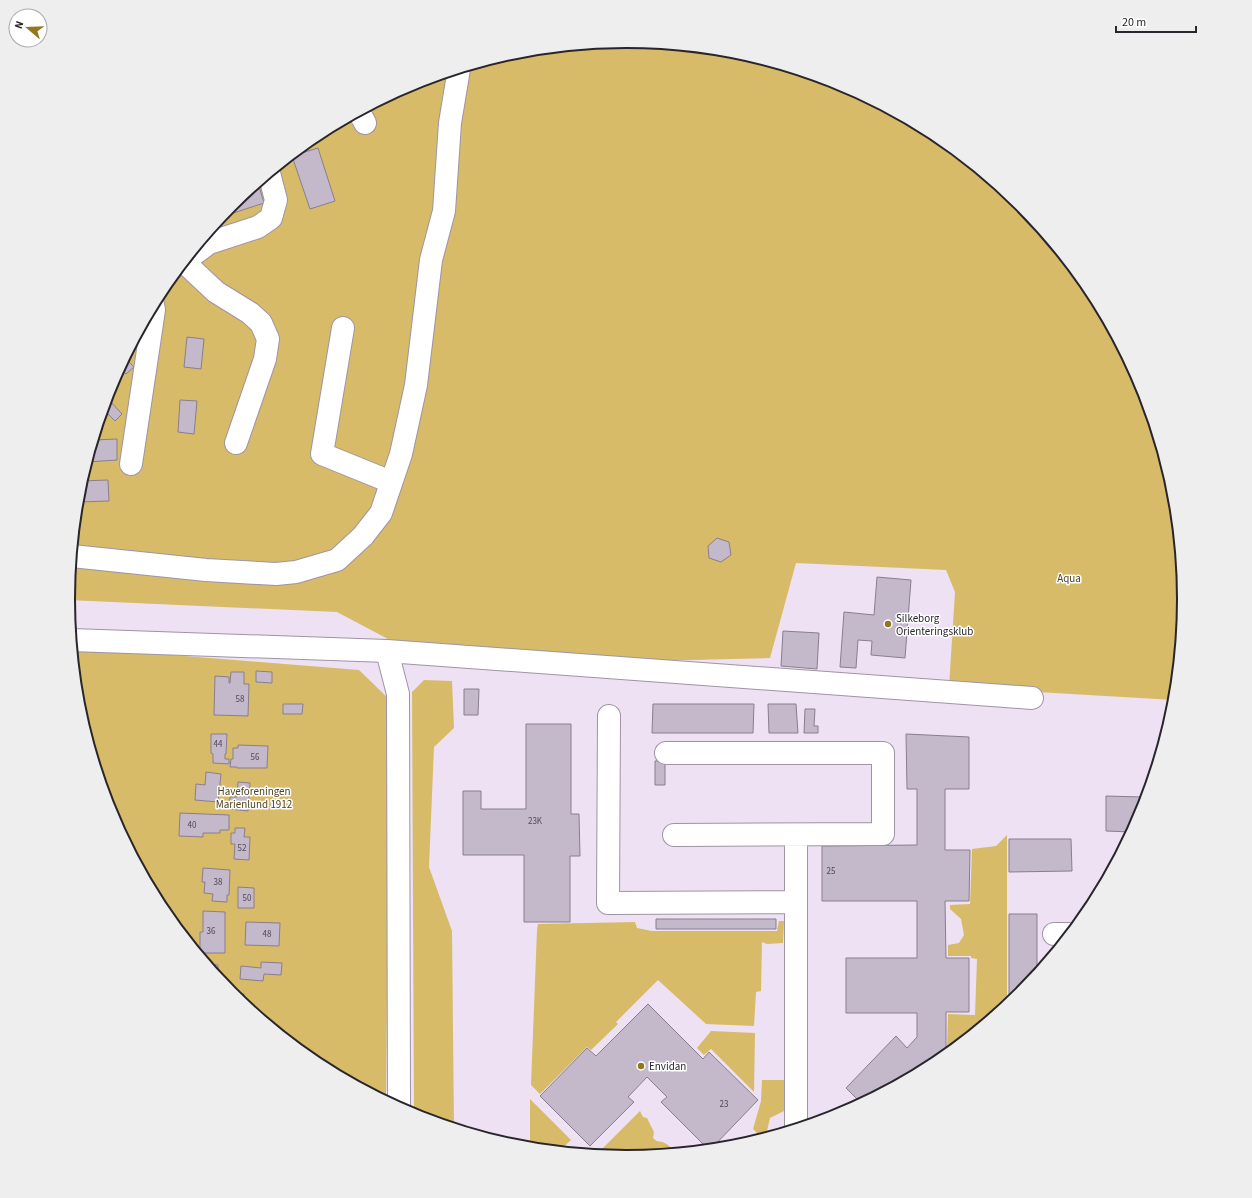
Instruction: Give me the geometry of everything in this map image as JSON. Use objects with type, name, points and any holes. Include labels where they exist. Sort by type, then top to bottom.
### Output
[{"type":"lane","points":[[77,556],[206,570],[276,574],[296,572],[337,560],[364,536],[381,513],[401,454],[416,384],[431,260],[444,211],[450,123],[458,74]]},
{"type":"lane","points":[[202,248],[209,243],[258,226],[271,218],[276,200],[271,179]]},
{"type":"lane","points":[[189,265],[216,292],[250,313],[261,323],[268,339],[265,358],[236,443]]},
{"type":"lane","points":[[131,464],[153,317]]},
{"type":"lane","points":[[343,328],[322,454],[391,482]]},
{"type":"lane","points":[[77,640],[387,651],[1032,698]]},
{"type":"lane","points":[[387,651],[398,694],[399,1101]]},
{"type":"lane","points":[[608,716],[608,903],[796,902]]},
{"type":"lane","points":[[666,753],[883,753],[883,834],[674,835]]},
{"type":"lane","points":[[796,835],[796,1123]]},
{"type":"green space","name":"Aqua","points":[[590,49],[662,49],[698,53],[769,67],[803,77],[870,105],[902,122],[961,162],[989,185],[1016,209],[1063,264],[1084,293],[1120,355],[1148,422],[1158,456],[1172,527],[1176,563],[1176,635],[1167,700],[949,687],[955,592],[946,570],[796,563],[770,658],[650,661],[405,648],[337,612],[75,600],[76,563],[86,492],[94,456],[104,422],[117,388],[149,323],[189,264],[212,236],[236,209],[263,185],[320,141],[382,105],[449,77],[483,67],[519,59]]},
{"type":"green space","name":"Haveforeningen Marienlund 1912","points":[[77,647],[359,670],[390,700],[386,1095],[350,1076],[320,1057],[263,1013],[236,989],[212,962],[168,905],[132,843],[104,776],[94,742],[86,706]]},
{"type":"green space","points":[[424,680],[452,681],[454,728],[434,747],[429,867],[452,931],[454,1122],[414,1108],[412,692]]},
{"type":"green space","points":[[1007,835],[1007,997],[947,1046],[948,1014],[975,1015],[977,959],[971,958],[971,956],[948,956],[948,945],[959,943],[964,935],[961,919],[950,909],[950,905],[970,904],[972,849],[996,846]]},
{"type":"green space","points":[[779,921],[784,921],[783,943],[767,944],[762,942],[761,991],[756,992],[754,1026],[706,1024],[658,980],[616,1022],[618,1024],[591,1050],[587,1047],[540,1094],[531,1085],[538,924],[635,922],[637,928],[652,931],[777,931]]},
{"type":"green space","points":[[711,1031],[755,1033],[754,1092],[711,1049],[704,1055],[697,1048]]},
{"type":"green space","points":[[762,1080],[784,1080],[784,1111],[770,1118],[767,1131],[758,1134],[753,1129],[761,1101]]},
{"type":"green space","points":[[530,1099],[571,1140],[564,1146],[530,1141]]},
{"type":"green space","points":[[640,1111],[643,1117],[647,1118],[654,1132],[653,1138],[671,1148],[626,1150],[602,1149]]},
{"type":"building","points":[[318,148],[335,201],[310,209],[293,160],[305,152]]},
{"type":"building","points":[[260,188],[264,203],[232,213]]},
{"type":"building","points":[[187,337],[204,339],[201,369],[184,367]]},
{"type":"building","points":[[129,362],[134,367],[126,374],[124,372]]},
{"type":"building","points":[[180,400],[197,401],[194,434],[178,432]]},
{"type":"building","points":[[111,403],[122,414],[115,421],[108,414],[106,416]]},
{"type":"building","points":[[117,439],[117,460],[93,462],[99,440]]},
{"type":"building","points":[[108,480],[109,501],[84,502],[89,481]]},
{"type":"building","points":[[717,538],[729,542],[731,555],[721,562],[709,558],[708,546]]},
{"type":"building","points":[[877,577],[911,580],[905,658],[871,655],[872,641],[858,640],[856,668],[840,667],[844,612],[874,615]]},
{"type":"building","points":[[783,631],[819,633],[817,669],[781,666]]},
{"type":"building","points":[[256,671],[272,672],[272,683],[256,682]]},
{"type":"building","points":[[231,672],[244,672],[244,684],[249,684],[248,716],[214,715],[215,676],[229,677],[230,683]]},
{"type":"building","points":[[464,689],[479,689],[478,715],[464,715]]},
{"type":"building","points":[[283,704],[303,704],[302,714],[283,714]]},
{"type":"building","points":[[653,704],[754,704],[753,733],[652,733]]},
{"type":"building","points":[[768,704],[796,704],[798,733],[769,733]]},
{"type":"building","points":[[805,709],[815,709],[814,726],[818,726],[818,733],[804,733]]},
{"type":"building","points":[[526,724],[571,724],[571,814],[579,814],[580,856],[570,856],[570,922],[524,922],[524,855],[463,855],[463,791],[481,791],[481,809],[526,809]]},
{"type":"building","points":[[211,734],[227,734],[225,759],[229,759],[229,764],[213,763],[213,754],[211,753]]},
{"type":"building","points":[[906,734],[969,737],[969,789],[945,789],[945,850],[970,850],[969,901],[945,901],[946,958],[969,958],[969,1012],[946,1012],[946,1047],[901,1076],[857,1099],[846,1088],[896,1036],[907,1048],[917,1037],[917,1013],[846,1013],[846,958],[917,958],[917,901],[822,901],[822,846],[917,845],[917,789],[907,789]]},
{"type":"building","points":[[238,745],[268,746],[267,768],[230,767],[231,759],[233,759],[233,748],[238,748]]},
{"type":"building","points":[[665,760],[665,785],[655,785],[655,761]]},
{"type":"building","points":[[206,772],[221,774],[218,802],[195,800],[196,784],[205,785]]},
{"type":"building","points":[[238,782],[250,783],[248,811],[229,809],[230,797],[237,797]]},
{"type":"building","points":[[1106,796],[1140,797],[1125,832],[1106,831]]},
{"type":"building","points":[[180,813],[229,815],[229,830],[220,830],[220,833],[203,833],[203,837],[179,836]]},
{"type":"building","points":[[235,828],[245,828],[244,837],[250,837],[249,860],[234,859],[235,844],[231,844],[231,833],[235,833]]},
{"type":"building","points":[[1009,839],[1071,839],[1072,871],[1009,872]]},
{"type":"building","points":[[203,868],[230,870],[229,895],[227,895],[227,902],[212,901],[213,894],[204,893],[205,882],[202,882]]},
{"type":"building","points":[[238,887],[254,888],[254,908],[238,908]]},
{"type":"building","points":[[203,911],[225,912],[225,953],[205,953],[200,947],[200,932],[203,932]]},
{"type":"building","points":[[1009,914],[1037,914],[1037,965],[1009,995]]},
{"type":"building","points":[[656,919],[776,919],[776,929],[656,929]]},
{"type":"building","points":[[246,922],[280,923],[279,946],[245,945]]},
{"type":"building","points":[[261,962],[282,963],[281,975],[264,974],[263,981],[240,979],[241,966],[261,968]]},
{"type":"building","points":[[648,1004],[703,1059],[709,1052],[758,1100],[718,1142],[703,1144],[661,1102],[667,1097],[647,1077],[628,1097],[634,1102],[590,1146],[540,1096],[587,1048],[596,1056]]},
{"type":"place","name":"Silkeborg Orienteringsklub","points":[[888,624]]},
{"type":"place","name":"Envidan","points":[[641,1066]]}]
